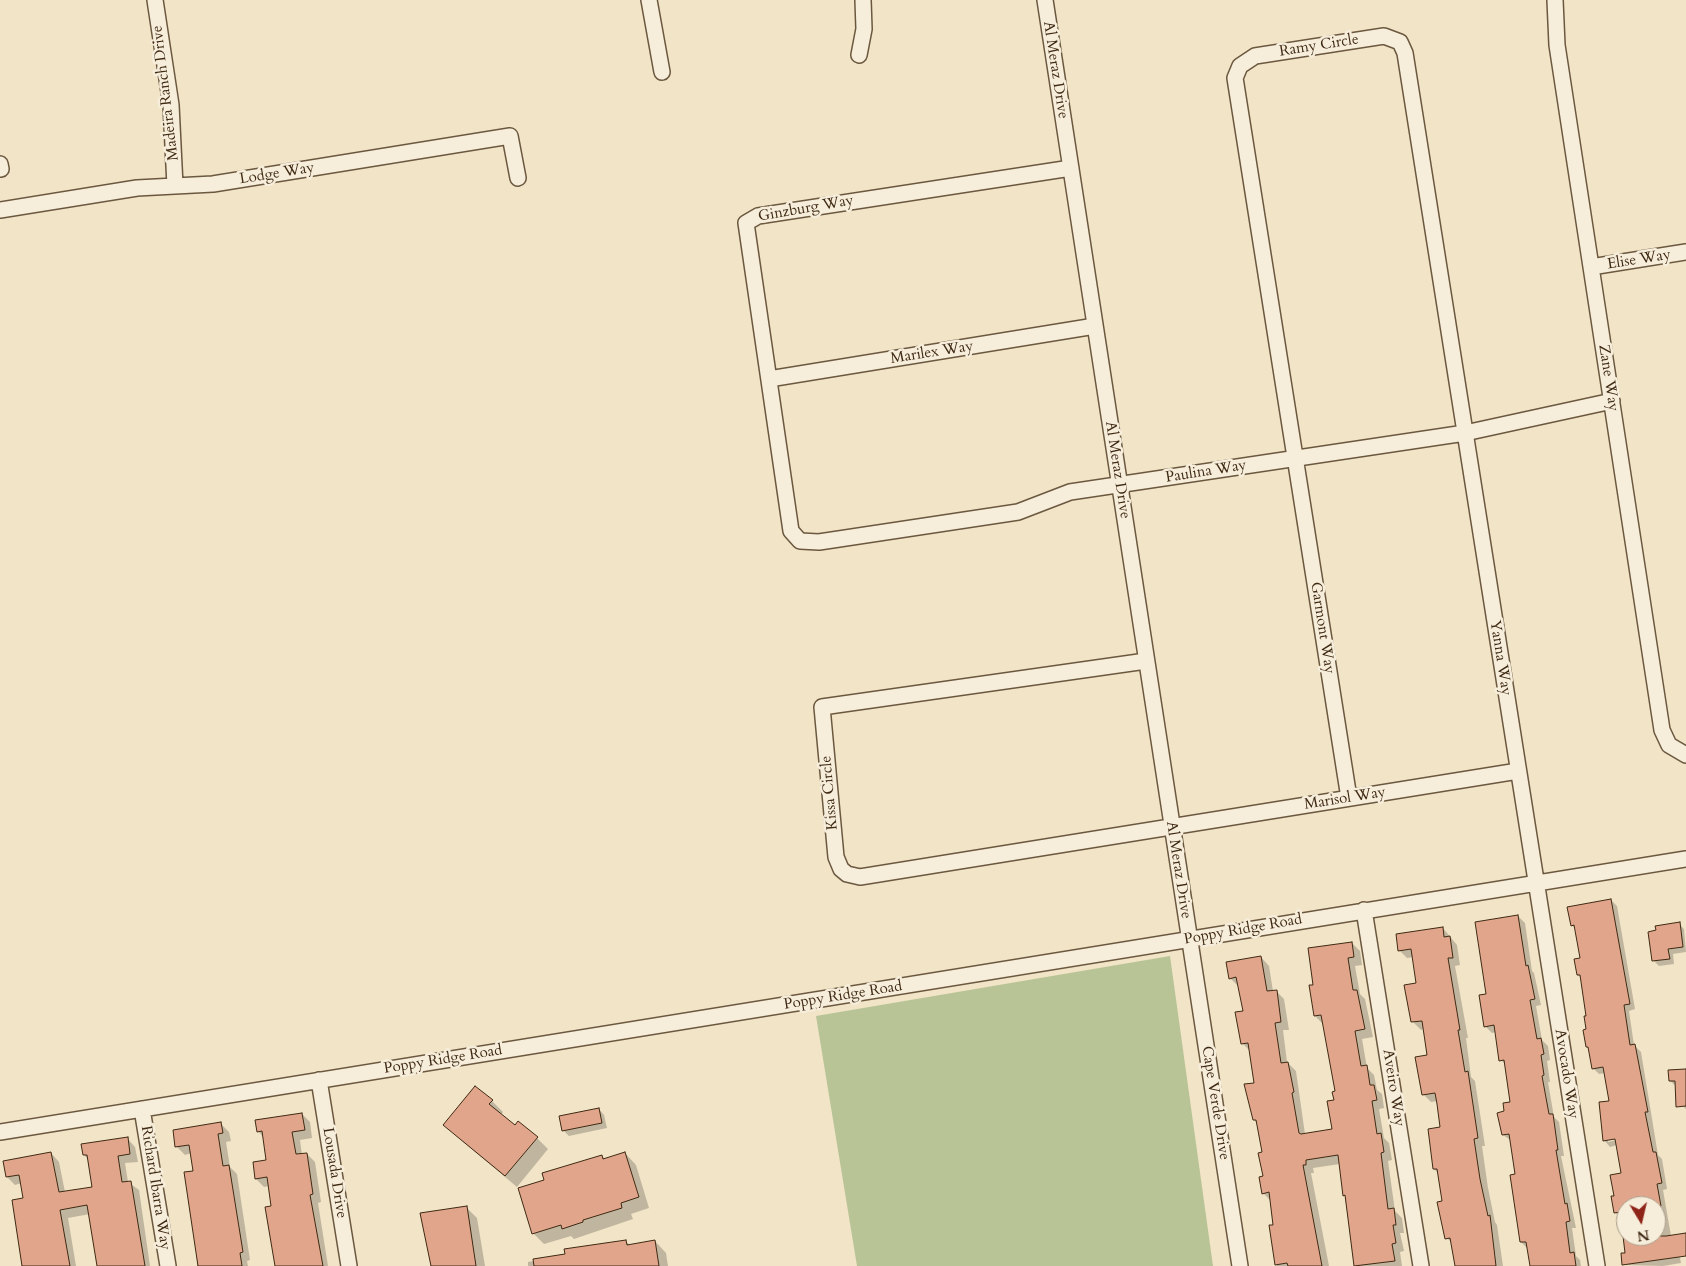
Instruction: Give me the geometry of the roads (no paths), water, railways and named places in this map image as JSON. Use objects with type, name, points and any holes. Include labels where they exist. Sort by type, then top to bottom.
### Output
[{"type":"street","name":"Madeira Ranch Drive","points":[[155,0],[171,105],[176,186]]},
{"type":"street","points":[[650,0],[662,72]]},
{"type":"street","points":[[859,55],[864,29],[863,0]]},
{"type":"street","name":"Al Meraz Drive","points":[[1045,0],[1189,940]]},
{"type":"street","name":"Zane Way","points":[[1555,0],[1557,45],[1662,730],[1665,738],[1681,752]]},
{"type":"street","name":"Ramy Circle","points":[[1295,459],[1235,78],[1240,66],[1255,56],[1384,36],[1400,42],[1405,53],[1465,434]]},
{"type":"street","name":"Lodge Way","points":[[0,210],[137,188],[222,182],[510,136],[518,178]]},
{"type":"street","name":"Ginzburg Way","points":[[800,541],[791,531],[746,223],[752,217],[1070,168]]},
{"type":"street","name":"Elise Way","points":[[1591,268],[1686,252]]},
{"type":"street","name":"Marilex Way","points":[[769,379],[1095,326]]},
{"type":"street","name":"Paulina Way","points":[[800,541],[819,542],[1018,512],[1070,492],[1465,434],[1612,401]]},
{"type":"street","name":"Yanna Way","points":[[1465,434],[1536,882]]},
{"type":"street","name":"Garmont Way","points":[[1295,459],[1348,798]]},
{"type":"street","name":"Kissa Circle","points":[[1146,661],[822,707],[836,857],[838,864],[847,874],[860,877],[1172,827]]},
{"type":"street","name":"Marisol Way","points":[[1172,827],[1518,771]]},
{"type":"street","name":"Poppy Ridge Road","points":[[0,1132],[1686,859]]},
{"type":"street","name":"Avocado Way","points":[[1536,882],[1597,1266]]},
{"type":"street","name":"Aveiro Way","points":[[1364,910],[1421,1266]]},
{"type":"street","name":"Cape Verde Drive","points":[[1189,940],[1240,1266]]},
{"type":"street","name":"Lousada Drive","points":[[319,1080],[349,1266]]},
{"type":"street","name":"Richard Ibarra Way","points":[[142,1109],[168,1266]]}]
